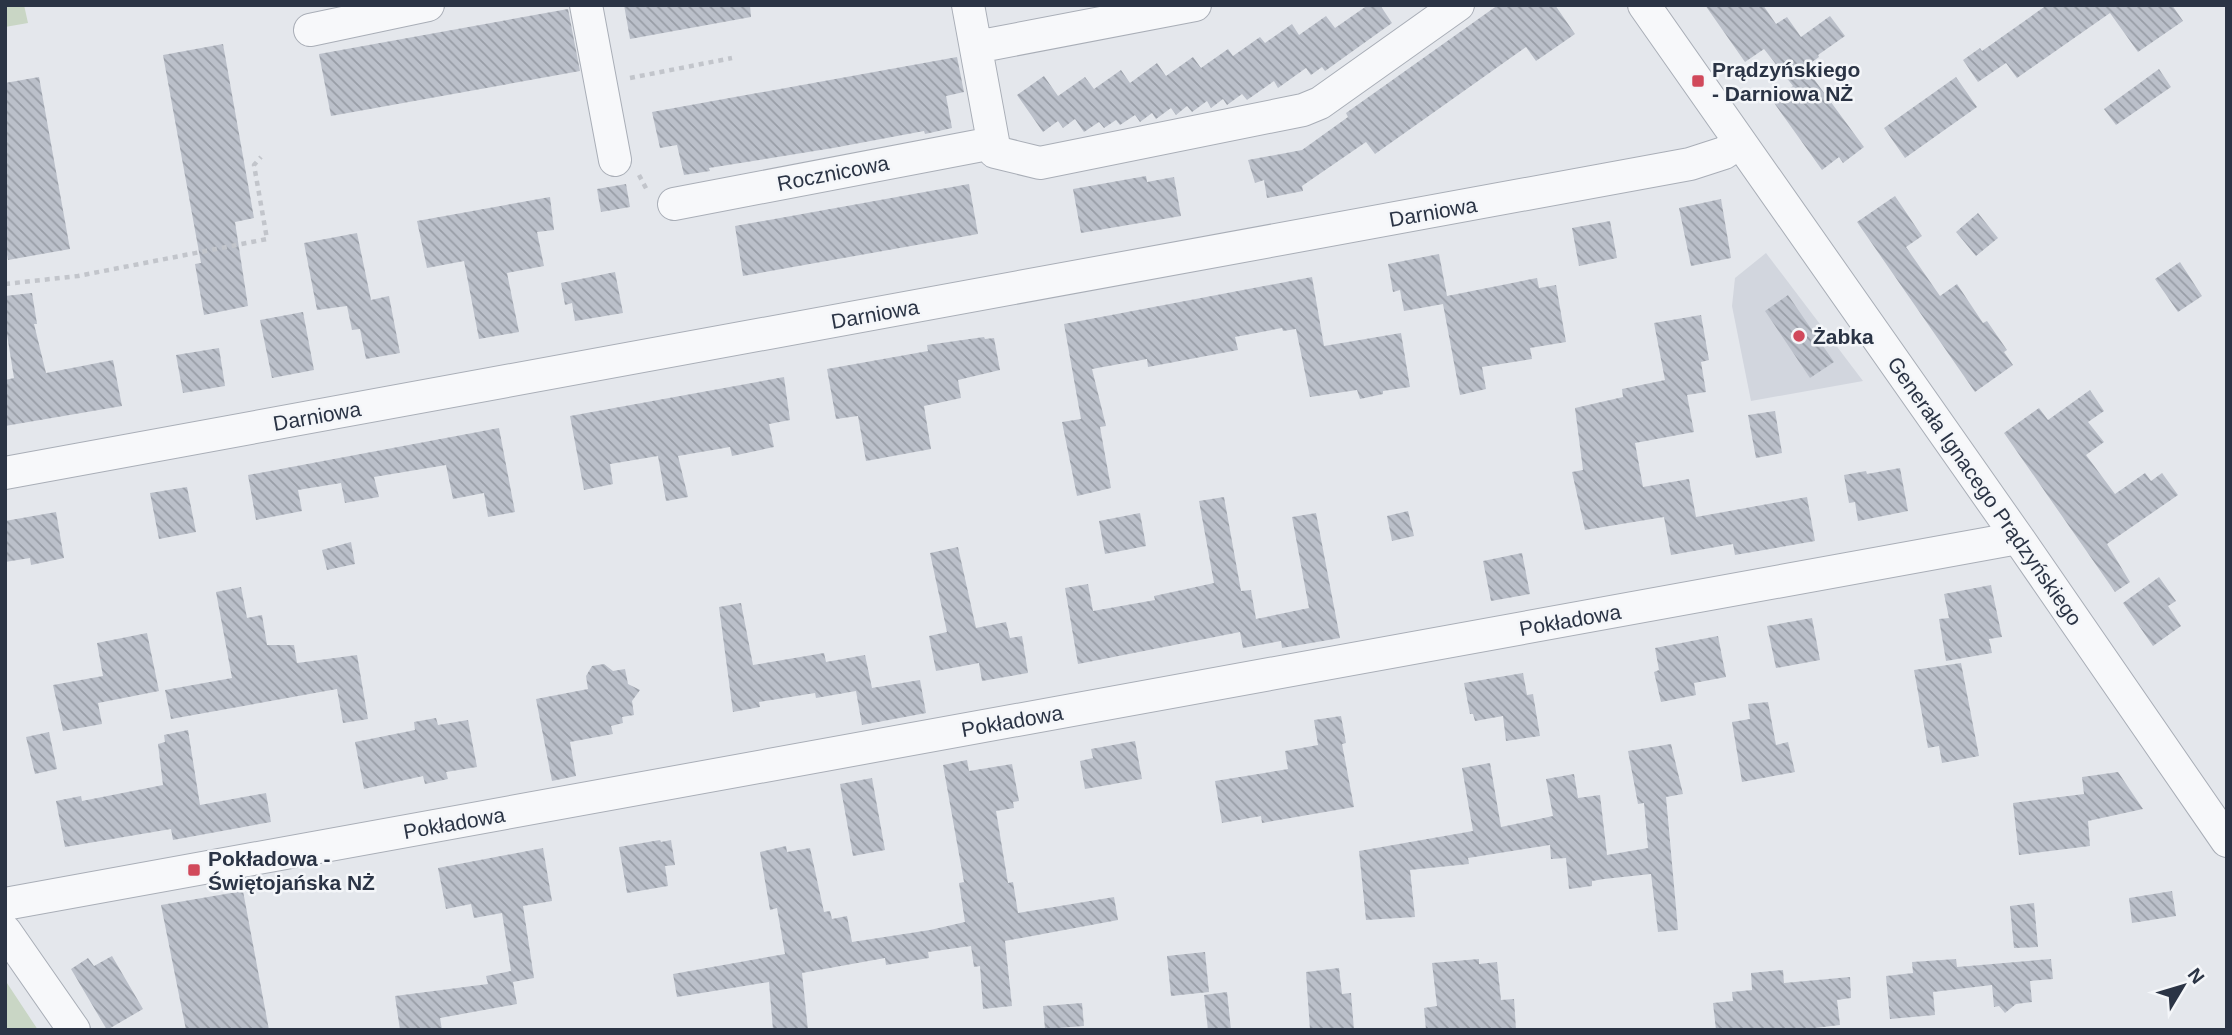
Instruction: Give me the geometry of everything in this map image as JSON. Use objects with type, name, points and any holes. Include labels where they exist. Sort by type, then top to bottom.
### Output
[{"type":"street","points":[[586,5],[615,160]]},
{"type":"street","points":[[968,5],[994,147],[1040,163],[1303,110],[1320,103],[1458,5]]},
{"type":"street","points":[[976,47],[1195,5]]},
{"type":"street","name":"Generała Ignacego Prądzyńskiego","points":[[1644,5],[2227,841]]},
{"type":"street","points":[[310,30],[412,7]]},
{"type":"street","name":"Darniowa","points":[[5,473],[1677,167],[1711,159],[1740,142]]},
{"type":"street","name":"Rocznicowa","points":[[674,204],[994,147]]},
{"type":"street","name":"Pokładowa","points":[[5,904],[2018,538]]},
{"type":"street","points":[[5,932],[74,1030]]},
{"type":"path","points":[[622,79],[733,58]]},
{"type":"path","points":[[5,284],[78,276],[267,239],[254,165],[261,157]]},
{"type":"shaded area","points":[[1766,253],[1863,381],[1751,401],[1732,306],[1735,278]]},
{"type":"green space","points":[[5,5],[24,5],[28,23],[5,27]]},
{"type":"green space","points":[[5,980],[38,1030],[5,1030]]},
{"type":"building","points":[[624,5],[750,5],[751,17],[630,39]]},
{"type":"building","points":[[1368,5],[1380,5],[1392,23],[1325,71],[1322,67],[1311,75],[1306,68],[1278,88],[1274,81],[1247,100],[1242,94],[1227,105],[1223,99],[1211,108],[1207,101],[1192,112],[1187,106],[1176,115],[1171,108],[1156,119],[1152,113],[1140,122],[1135,115],[1120,125],[1116,120],[1104,128],[1099,122],[1084,132],[1075,119],[1063,128],[1058,121],[1043,132],[1017,95],[1044,76],[1058,96],[1085,77],[1094,89],[1121,70],[1130,83],[1157,63],[1166,76],[1193,57],[1201,68],[1228,49],[1233,56],[1260,37],[1265,43],[1292,24],[1299,35],[1326,16],[1335,28]]},
{"type":"building","points":[[1498,5],[1555,5],[1575,34],[1536,61],[1526,47],[1375,154],[1366,142],[1302,186],[1303,191],[1267,198],[1264,180],[1255,183],[1248,160],[1302,150],[1348,117],[1346,113]]},
{"type":"building","points":[[1705,5],[1763,5],[1776,24],[1787,17],[1801,37],[1830,16],[1845,36],[1805,67],[1864,147],[1843,163],[1839,157],[1822,170],[1772,100],[1793,86],[1764,49],[1745,62]]},
{"type":"building","points":[[2047,5],[2172,5],[2183,21],[2138,52],[2110,13],[2017,78],[2006,63],[1978,82],[1963,60],[1980,48],[1982,51]]},
{"type":"building","points":[[568,9],[580,71],[331,116],[319,54]]},
{"type":"building","points":[[223,44],[254,218],[235,222],[248,306],[204,315],[195,264],[201,263],[163,55]]},
{"type":"building","points":[[957,57],[964,92],[946,96],[952,128],[709,168],[710,171],[684,175],[677,145],[660,148],[652,112]]},
{"type":"building","points":[[2159,69],[2171,87],[2116,125],[2104,109]]},
{"type":"building","points":[[39,77],[70,249],[8,260],[5,244],[5,83]]},
{"type":"building","points":[[1956,77],[1977,107],[1905,158],[1884,128]]},
{"type":"building","points":[[1146,176],[1147,182],[1174,177],[1181,216],[1081,233],[1073,189]]},
{"type":"building","points":[[626,184],[630,207],[601,212],[597,189]]},
{"type":"building","points":[[969,184],[978,234],[743,276],[735,226]]},
{"type":"building","points":[[1895,196],[1922,236],[1906,247],[1940,296],[1957,284],[1983,323],[1987,321],[2007,350],[2004,352],[2013,365],[1975,392],[1857,222]]},
{"type":"building","points":[[550,197],[554,230],[537,232],[544,266],[507,273],[519,332],[479,339],[464,261],[427,268],[417,221]]},
{"type":"building","points":[[1721,199],[1731,258],[1691,266],[1679,208]]},
{"type":"building","points":[[1978,213],[1998,238],[1976,256],[1956,232]]},
{"type":"building","points":[[1610,221],[1617,258],[1579,266],[1572,228]]},
{"type":"building","points":[[357,233],[371,300],[389,296],[400,353],[366,359],[360,329],[352,330],[347,306],[317,310],[304,243]]},
{"type":"building","points":[[1439,254],[1447,296],[1537,278],[1539,288],[1556,285],[1566,342],[1530,348],[1532,359],[1482,367],[1486,389],[1460,395],[1443,304],[1404,311],[1400,290],[1393,292],[1388,264]]},
{"type":"building","points":[[2180,262],[2202,296],[2178,312],[2155,279]]},
{"type":"building","points":[[615,272],[623,313],[575,321],[572,303],[565,305],[561,283]]},
{"type":"building","points":[[1312,277],[1324,346],[1401,333],[1410,387],[1383,391],[1383,394],[1360,399],[1357,390],[1310,397],[1296,329],[1283,331],[1282,328],[1235,337],[1238,350],[1148,367],[1147,359],[1092,369],[1106,426],[1100,427],[1111,488],[1077,496],[1062,422],[1081,419],[1064,324]]},
{"type":"building","points":[[32,293],[37,324],[34,324],[46,373],[113,360],[122,406],[5,426],[5,380],[14,378],[5,322],[5,296]]},
{"type":"building","name":"Żabka","points":[[1788,295],[1834,362],[1810,378],[1765,311]]},
{"type":"building","points":[[303,312],[314,370],[272,378],[260,320]]},
{"type":"building","points":[[1701,315],[1709,360],[1701,362],[1706,392],[1687,395],[1694,432],[1635,443],[1643,487],[1689,479],[1696,517],[1807,497],[1815,541],[1735,555],[1733,544],[1671,555],[1664,517],[1585,530],[1572,472],[1583,470],[1575,408],[1623,397],[1622,389],[1665,380],[1654,323]]},
{"type":"building","points":[[994,338],[1000,370],[958,380],[961,398],[924,406],[931,449],[866,461],[858,416],[836,419],[827,369],[928,351],[927,345]]},
{"type":"building","points":[[219,348],[225,386],[183,393],[176,355]]},
{"type":"building","points":[[784,377],[790,420],[769,424],[774,447],[732,456],[730,447],[678,456],[688,497],[666,501],[658,456],[610,464],[613,484],[584,490],[570,416]]},
{"type":"building","points":[[2090,390],[2104,411],[2088,422],[2104,442],[2086,455],[2115,494],[2145,473],[2151,481],[2162,473],[2178,495],[2107,544],[2130,582],[2115,592],[2004,433],[2039,408],[2048,420]]},
{"type":"building","points":[[1775,411],[1782,453],[1756,458],[1748,415]]},
{"type":"building","points":[[499,428],[515,512],[488,517],[484,493],[453,499],[446,465],[374,477],[379,497],[345,503],[341,483],[298,490],[302,511],[256,520],[248,475]]},
{"type":"building","points":[[1900,468],[1908,511],[1858,521],[1855,502],[1849,503],[1844,475]]},
{"type":"building","points":[[187,487],[196,532],[159,539],[150,493]]},
{"type":"building","points":[[1224,497],[1241,591],[1251,590],[1256,619],[1309,608],[1292,517],[1316,513],[1340,638],[1282,648],[1281,641],[1243,648],[1240,632],[1078,664],[1065,588],[1088,584],[1093,611],[1155,600],[1154,596],[1214,583],[1199,501]]},
{"type":"building","points":[[1408,511],[1414,536],[1392,541],[1387,516]]},
{"type":"building","points":[[56,512],[64,558],[31,565],[30,558],[5,562],[5,521]]},
{"type":"building","points":[[1140,513],[1146,546],[1105,554],[1099,521]]},
{"type":"building","points":[[351,542],[355,564],[327,570],[322,550]]},
{"type":"building","points":[[958,547],[976,628],[1006,622],[1010,638],[1022,636],[1028,673],[982,681],[979,663],[936,671],[929,636],[947,632],[930,553]]},
{"type":"building","points":[[1522,553],[1530,594],[1491,601],[1483,561]]},
{"type":"building","points":[[2159,577],[2176,601],[2168,606],[2181,626],[2153,646],[2123,603]]},
{"type":"building","points":[[1991,585],[2002,637],[1989,639],[1992,653],[1946,661],[1939,619],[1949,618],[1944,594]]},
{"type":"building","points":[[241,587],[247,618],[262,615],[267,645],[294,645],[297,663],[357,655],[368,719],[343,723],[337,689],[171,719],[165,690],[232,678],[216,592]]},
{"type":"building","points":[[741,603],[753,665],[824,653],[826,662],[865,655],[872,688],[920,680],[926,713],[862,725],[856,691],[816,698],[815,693],[759,702],[760,707],[733,712],[719,607]]},
{"type":"building","points":[[1812,618],[1820,660],[1776,668],[1767,626]]},
{"type":"building","points":[[147,633],[159,691],[98,703],[102,724],[63,731],[53,685],[103,676],[97,643]]},
{"type":"building","points":[[1718,636],[1726,677],[1694,683],[1696,695],[1661,702],[1654,672],[1659,670],[1655,648]]},
{"type":"building","points":[[1961,663],[1979,756],[1942,763],[1939,746],[1928,748],[1914,670]]},
{"type":"building","points":[[604,664],[613,671],[625,669],[628,684],[640,690],[632,701],[634,715],[622,717],[623,723],[611,726],[613,734],[570,742],[576,776],[552,781],[536,699],[588,689],[586,676],[592,666]]},
{"type":"building","points":[[1523,673],[1527,695],[1533,694],[1540,736],[1506,741],[1503,716],[1475,721],[1473,714],[1470,714],[1464,683]]},
{"type":"building","points":[[1768,702],[1776,745],[1788,742],[1795,772],[1742,782],[1732,722],[1750,719],[1748,704]]},
{"type":"building","points":[[1341,716],[1346,743],[1342,744],[1354,807],[1262,823],[1261,816],[1222,823],[1215,781],[1288,769],[1285,751],[1318,745],[1314,720]]},
{"type":"building","points":[[436,718],[438,725],[468,720],[477,767],[446,772],[448,779],[425,784],[423,776],[364,789],[355,742],[415,730],[414,722]]},
{"type":"building","points":[[188,730],[200,805],[266,793],[271,822],[173,840],[171,829],[65,847],[56,801],[81,796],[82,801],[163,785],[158,744],[165,742],[164,735]]},
{"type":"building","points":[[49,732],[57,769],[35,774],[26,737]]},
{"type":"building","points":[[1135,741],[1142,779],[1085,789],[1080,761],[1093,758],[1091,749]]},
{"type":"building","points":[[1671,744],[1683,794],[1666,797],[1678,930],[1658,932],[1651,874],[1592,881],[1592,886],[1569,889],[1566,858],[1551,859],[1550,845],[1468,858],[1469,864],[1410,870],[1415,917],[1366,920],[1359,851],[1473,831],[1462,768],[1490,763],[1501,827],[1553,816],[1546,779],[1574,774],[1578,798],[1600,795],[1607,855],[1648,848],[1644,803],[1638,804],[1628,751]]},
{"type":"building","points":[[967,760],[969,771],[1012,764],[1019,801],[1013,802],[1014,808],[996,811],[1008,883],[1013,882],[1018,913],[1114,897],[1118,920],[1005,941],[1012,1006],[983,1009],[980,966],[974,967],[971,946],[928,952],[929,958],[886,965],[885,958],[802,973],[808,1030],[773,1030],[769,982],[677,997],[673,974],[785,954],[777,908],[770,910],[760,852],[786,846],[787,852],[810,848],[824,912],[830,911],[832,919],[847,916],[852,942],[965,922],[959,883],[964,882],[943,765]]},
{"type":"building","points":[[2118,772],[2143,809],[2088,821],[2090,846],[2019,855],[2013,803],[2084,794],[2082,777]]},
{"type":"building","points":[[872,778],[885,850],[853,856],[840,784]]},
{"type":"building","points":[[671,840],[675,865],[665,866],[668,886],[627,893],[619,847]]},
{"type":"building","points":[[543,848],[552,901],[523,906],[534,978],[513,982],[517,1004],[440,1018],[442,1030],[400,1030],[395,996],[488,984],[486,976],[511,971],[502,913],[474,918],[471,904],[446,909],[438,868]]},
{"type":"building","points":[[243,891],[269,1030],[186,1030],[161,905]]},
{"type":"building","points":[[2172,891],[2176,916],[2132,923],[2129,898]]},
{"type":"building","points":[[2034,903],[2038,947],[2014,948],[2010,906]]},
{"type":"building","points":[[1205,952],[1209,992],[1171,996],[1167,956]]},
{"type":"building","points":[[112,956],[143,1009],[107,1030],[71,969],[88,958],[94,966]]},
{"type":"building","points":[[1479,959],[1479,964],[1497,962],[1501,1000],[1514,999],[1516,1030],[1426,1030],[1424,1008],[1437,1006],[1432,963]]},
{"type":"building","points":[[1956,959],[1957,967],[2051,959],[2053,979],[2030,981],[2032,1002],[2016,1004],[2005,1013],[1999,1006],[1994,1007],[1992,985],[1933,992],[1935,1015],[1890,1019],[1886,976],[1913,973],[1912,962]]},
{"type":"building","points":[[1339,968],[1342,994],[1351,993],[1354,1030],[1310,1030],[1306,972]]},
{"type":"building","points":[[1783,970],[1784,983],[1850,977],[1851,998],[1837,1000],[1840,1025],[1798,1030],[1716,1030],[1713,1003],[1733,1001],[1732,992],[1752,990],[1751,973]]},
{"type":"building","points":[[1227,992],[1231,1030],[1208,1030],[1204,995]]},
{"type":"building","points":[[1082,1003],[1084,1026],[1045,1029],[1043,1006]]},
{"type":"place","name":"Prądzyńskiego - Darniowa NŻ","points":[[1698,81]]},
{"type":"place","name":"Żabka","points":[[1799,336]]},
{"type":"place","name":"Pokładowa - Świętojańska NŻ","points":[[194,870]]}]
